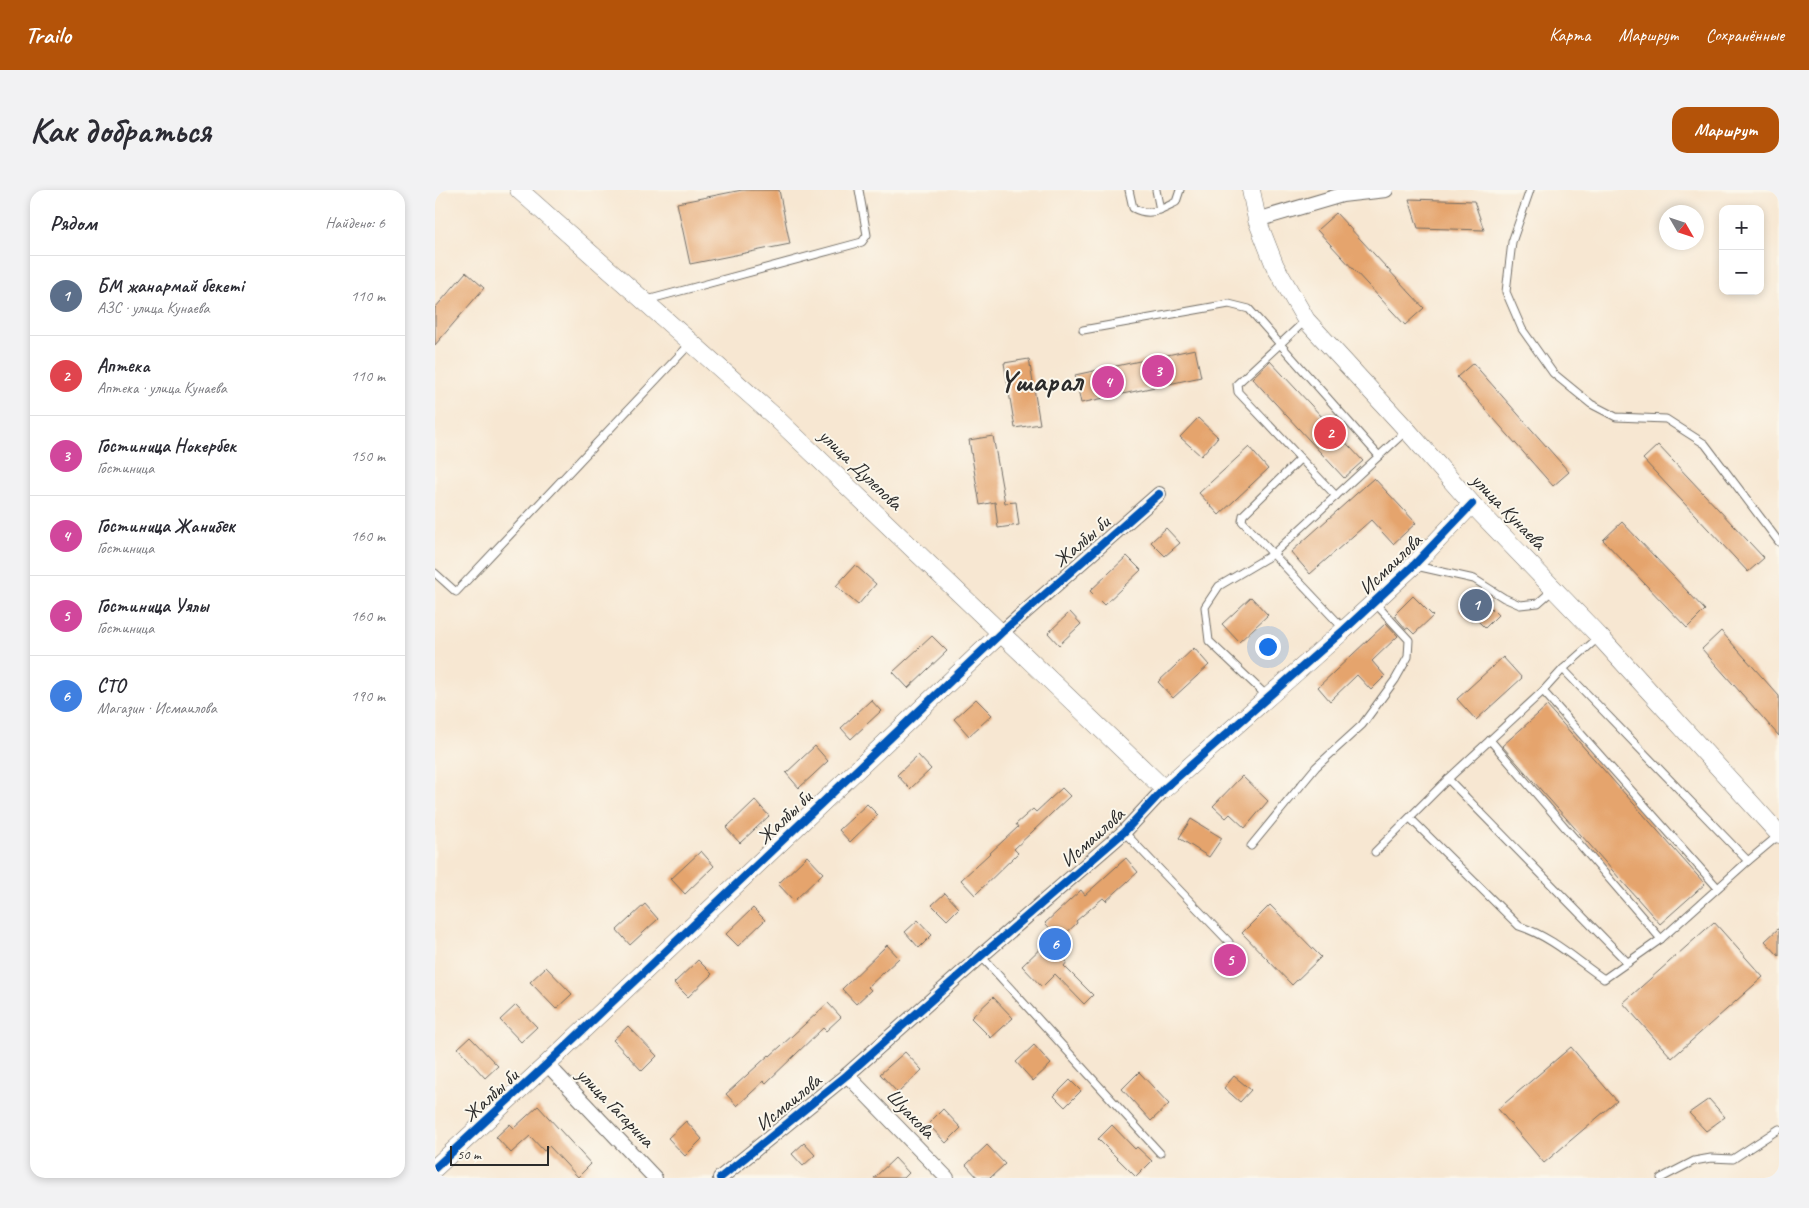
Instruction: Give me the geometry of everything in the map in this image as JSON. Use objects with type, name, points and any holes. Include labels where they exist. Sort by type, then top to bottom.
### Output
[{"type":"street","name":"улица Дулепова","points":[[519,190],[774,416],[1163,789]]},
{"type":"street","name":"улица Кунаева","points":[[1251,190],[1257,220],[1275,266],[1306,320],[1472,504],[1600,636],[1779,834]]},
{"type":"street","points":[[1257,220],[1341,195],[1385,190]]},
{"type":"street","name":"Жалбы би","points":[[435,1168],[1001,633],[1159,494]]},
{"type":"street","name":"Исмаилова","points":[[720,1178],[847,1075],[1124,832],[1163,789],[1344,630],[1414,565],[1472,504]]},
{"type":"street","name":"улица Гагарина","points":[[547,1064],[655,1178]]},
{"type":"street","name":"Шуакова","points":[[847,1075],[947,1178]]},
{"type":"lane","points":[[645,301],[862,242],[867,235],[859,190]]},
{"type":"lane","points":[[1129,190],[1133,208],[1143,214],[1160,210],[1176,202],[1180,190]]},
{"type":"lane","points":[[1156,190],[1160,210]]},
{"type":"lane","points":[[1530,190],[1512,242],[1506,292],[1522,329],[1553,372],[1591,404],[1616,417],[1666,419],[1705,444],[1779,542]]},
{"type":"lane","points":[[1083,330],[1229,304],[1249,309],[1379,456]]},
{"type":"lane","points":[[1306,320],[1237,384],[1238,392],[1336,496]]},
{"type":"lane","points":[[435,573],[456,592],[691,342]]},
{"type":"lane","points":[[1268,697],[1209,641],[1205,608],[1219,586],[1273,554],[1407,430]]},
{"type":"lane","points":[[1300,459],[1243,515],[1242,521],[1344,630]]},
{"type":"lane","points":[[1414,565],[1474,579],[1504,598],[1520,605],[1537,603],[1555,589]]},
{"type":"lane","points":[[1251,846],[1316,767],[1362,725],[1395,680],[1408,657],[1409,640],[1374,602]]},
{"type":"lane","points":[[1375,852],[1448,779],[1600,636]]},
{"type":"lane","points":[[1563,669],[1748,861]]},
{"type":"lane","points":[[1543,691],[1717,887]]},
{"type":"lane","points":[[1490,740],[1661,939]]},
{"type":"lane","points":[[1448,779],[1628,963]]},
{"type":"lane","points":[[1410,818],[1519,926],[1536,932],[1556,943],[1580,963],[1604,979],[1661,939],[1717,887],[1779,834]]},
{"type":"lane","points":[[1124,832],[1229,942]]},
{"type":"lane","points":[[981,956],[1160,1153]]},
{"type":"lane","points":[[1661,1178],[1694,1161],[1711,1158],[1733,1159],[1779,1130]]},
{"type":"building","points":[[742,190],[779,190],[790,244],[690,264],[677,203]]},
{"type":"building","points":[[1409,199],[1474,201],[1484,230],[1418,228]]},
{"type":"building","points":[[1336,213],[1424,308],[1405,325],[1317,230]]},
{"type":"building","points":[[466,272],[484,288],[435,345],[435,308]]},
{"type":"building","points":[[1195,349],[1201,377],[1081,403],[1075,375]]},
{"type":"building","points":[[1029,359],[1040,424],[1015,428],[1004,363]]},
{"type":"building","points":[[1270,361],[1363,461],[1344,478],[1252,378]]},
{"type":"building","points":[[1473,363],[1569,472],[1553,486],[1457,377]]},
{"type":"building","points":[[1198,418],[1218,437],[1201,456],[1180,437]]},
{"type":"building","points":[[993,436],[1005,503],[1016,502],[1019,525],[998,528],[995,502],[980,505],[969,440]]},
{"type":"building","points":[[1658,445],[1764,558],[1748,572],[1643,459]]},
{"type":"building","points":[[1249,447],[1268,469],[1219,515],[1199,493]]},
{"type":"building","points":[[1374,478],[1416,523],[1393,544],[1371,520],[1310,574],[1291,552]]},
{"type":"building","points":[[1622,522],[1705,610],[1687,628],[1603,540]]},
{"type":"building","points":[[1166,528],[1180,543],[1165,556],[1151,542]]},
{"type":"building","points":[[1127,556],[1141,570],[1104,605],[1090,591]]},
{"type":"building","points":[[855,565],[876,584],[858,605],[836,586]]},
{"type":"building","points":[[1479,589],[1492,599],[1487,604],[1498,615],[1485,628],[1474,617],[1471,621],[1459,610]]},
{"type":"building","points":[[1413,596],[1433,616],[1414,634],[1408,628],[1406,629],[1394,615]]},
{"type":"building","points":[[1251,597],[1268,615],[1239,642],[1222,624]]},
{"type":"building","points":[[1070,612],[1081,624],[1059,645],[1048,633]]},
{"type":"building","points":[[1386,623],[1398,636],[1372,661],[1385,676],[1371,690],[1357,675],[1330,701],[1318,687]]},
{"type":"building","points":[[1721,631],[1779,696],[1779,736],[1702,649]]},
{"type":"building","points":[[932,636],[947,651],[908,688],[893,672]]},
{"type":"building","points":[[1194,648],[1209,665],[1173,698],[1158,682]]},
{"type":"building","points":[[1503,657],[1522,678],[1476,720],[1457,699]]},
{"type":"building","points":[[976,699],[992,715],[969,736],[954,719]]},
{"type":"building","points":[[871,700],[881,711],[851,739],[841,728]]},
{"type":"building","points":[[1547,706],[1705,884],[1660,924],[1502,746]]},
{"type":"building","points":[[815,746],[828,761],[799,788],[786,773]]},
{"type":"building","points":[[918,755],[931,769],[910,789],[897,775]]},
{"type":"building","points":[[1242,776],[1268,801],[1245,828],[1230,814],[1226,818],[1213,806]]},
{"type":"building","points":[[1062,788],[1070,796],[1014,849],[1018,853],[975,895],[961,880],[1018,827],[1016,824],[1033,809],[1036,812]]},
{"type":"building","points":[[755,800],[769,816],[740,843],[726,828]]},
{"type":"building","points":[[867,804],[878,815],[850,842],[839,830]]},
{"type":"building","points":[[1191,819],[1222,838],[1209,857],[1179,838]]},
{"type":"building","points":[[701,851],[714,866],[685,894],[671,879]]},
{"type":"building","points":[[807,856],[823,873],[794,901],[778,884]]},
{"type":"building","points":[[1126,858],[1138,872],[1106,901],[1103,898],[1076,921],[1077,923],[1060,939],[1045,923],[1081,890],[1085,895]]},
{"type":"building","points":[[945,893],[959,908],[947,920],[932,905]]},
{"type":"building","points":[[645,904],[658,919],[630,945],[617,930]]},
{"type":"building","points":[[1270,905],[1321,957],[1292,985],[1242,933]]},
{"type":"building","points":[[753,908],[765,920],[738,946],[726,934]]},
{"type":"building","points":[[918,920],[932,935],[919,948],[905,932]]},
{"type":"building","points":[[1714,922],[1763,977],[1672,1058],[1623,1003]]},
{"type":"building","points":[[1779,928],[1779,956],[1765,941]]},
{"type":"building","points":[[1047,942],[1067,962],[1064,966],[1093,995],[1084,1004],[1055,974],[1042,987],[1022,966]]},
{"type":"building","points":[[887,945],[899,958],[868,987],[871,990],[856,1004],[842,989]]},
{"type":"building","points":[[698,960],[712,974],[688,997],[674,983]]},
{"type":"building","points":[[546,967],[572,994],[556,1009],[530,982]]},
{"type":"building","points":[[993,997],[1013,1018],[991,1038],[971,1018]]},
{"type":"building","points":[[828,1003],[841,1017],[826,1031],[823,1028],[766,1083],[764,1081],[737,1106],[726,1094]]},
{"type":"building","points":[[516,1005],[537,1027],[521,1042],[500,1020]]},
{"type":"building","points":[[628,1026],[657,1056],[642,1071],[613,1040]]},
{"type":"building","points":[[470,1037],[498,1066],[485,1078],[458,1048]]},
{"type":"building","points":[[1034,1045],[1051,1064],[1033,1081],[1016,1062]]},
{"type":"building","points":[[1571,1047],[1617,1101],[1544,1163],[1498,1109]]},
{"type":"building","points":[[905,1052],[922,1070],[898,1093],[880,1074]]},
{"type":"building","points":[[1139,1072],[1169,1104],[1151,1121],[1122,1089]]},
{"type":"building","points":[[1234,1076],[1251,1090],[1240,1102],[1224,1088]]},
{"type":"building","points":[[1070,1080],[1081,1091],[1065,1107],[1054,1096]]},
{"type":"building","points":[[1709,1099],[1725,1117],[1706,1131],[1689,1113]]},
{"type":"building","points":[[538,1106],[591,1164],[578,1177],[549,1146],[544,1151],[530,1136],[511,1153],[496,1137],[510,1124],[514,1128]]},
{"type":"building","points":[[943,1109],[961,1128],[946,1143],[928,1124]]},
{"type":"building","points":[[686,1121],[702,1139],[685,1156],[668,1138]]},
{"type":"building","points":[[1112,1125],[1135,1149],[1137,1147],[1152,1161],[1136,1177],[1098,1139]]},
{"type":"building","points":[[804,1143],[815,1155],[803,1166],[792,1154]]},
{"type":"building","points":[[987,1145],[1005,1164],[990,1178],[978,1178],[966,1165]]},
{"type":"building","points":[[895,1158],[909,1173],[904,1178],[874,1178]]},
{"type":"cycle path","points":[[435,1168],[1001,633],[1159,494]]},
{"type":"cycle path","points":[[720,1178],[847,1075],[1124,832],[1164,789],[1344,630],[1414,565],[1472,504]]},
{"type":"place","name":"Гостиница Нокербек","points":[[1158,371]]},
{"type":"place","name":"Гостиница Жанибек","points":[[1108,382]]},
{"type":"place","name":"Аптека","points":[[1330,433]]},
{"type":"place","name":"БМ жанармай бекеті","points":[[1476,605]]},
{"type":"place","name":"СТО","points":[[1055,944]]},
{"type":"place","name":"Гостиница Уялы","points":[[1230,960]]},
{"type":"district","name":"Үшарал","points":[[1041,381]]}]
